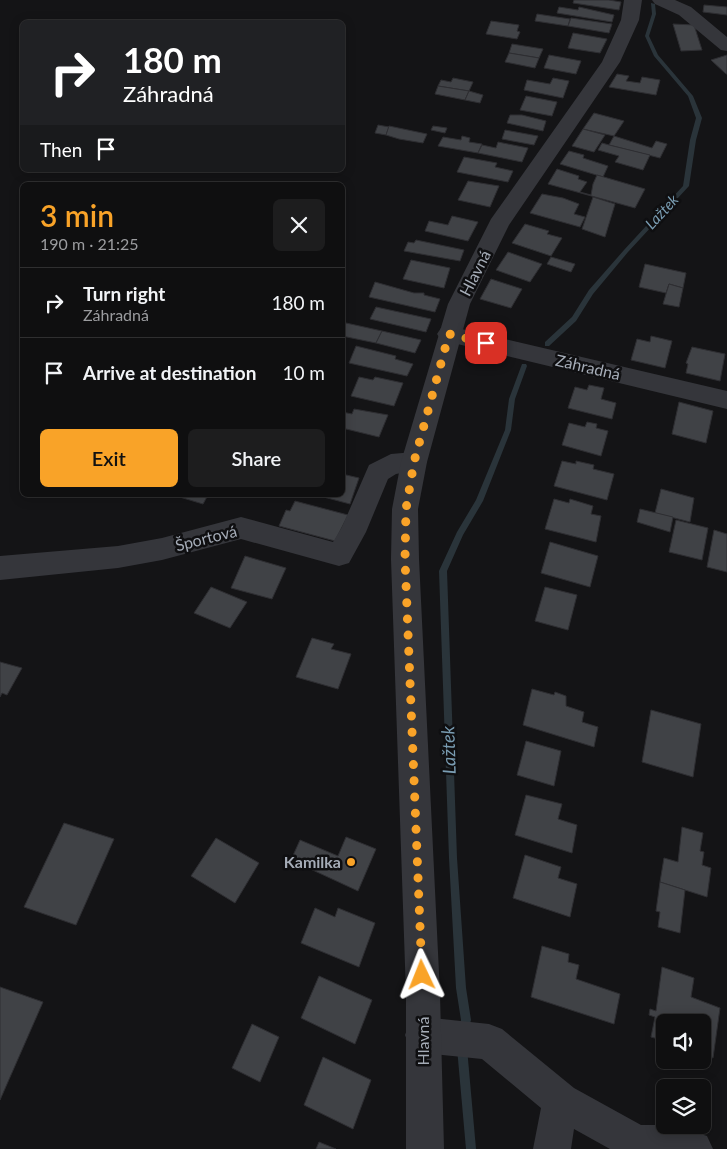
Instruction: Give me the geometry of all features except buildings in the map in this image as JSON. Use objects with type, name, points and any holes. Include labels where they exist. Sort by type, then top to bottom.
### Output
[{"type":"street","name":"Hlavná","points":[[425,1149],[418,858],[405,559],[406,509],[414,462],[459,304],[500,224],[612,62],[630,20],[633,0]]},
{"type":"street","points":[[661,0],[685,11],[727,46]]},
{"type":"street","name":"Záhradná","points":[[449,334],[727,400]]},
{"type":"street","name":"Športová","points":[[0,568],[118,557],[162,549],[241,528],[339,554],[353,532],[378,472],[391,464],[414,462]]},
{"type":"street","points":[[423,1035],[473,1040],[561,1101],[642,1146],[673,1144],[694,1149]]},
{"type":"street","points":[[552,1149],[561,1101]]},
{"type":"waterway","name":"Lažtek","points":[[547,344],[574,319],[591,292],[686,186],[693,140],[699,118],[690,96],[656,55],[647,36],[654,14],[653,4]]},
{"type":"waterway","name":"Lažtek","points":[[464,1031],[466,1020],[461,988],[453,858],[443,571],[460,534],[479,501],[508,430],[512,399],[524,366]]},
{"type":"waterway","name":"Lažtek","points":[[462,1048],[471,1149]]},
{"type":"place","name":"Kamilka","points":[[351,862]]},
{"type":"route","points":[[422,975],[405,559],[406,509],[414,462],[449,334],[486,343]]}]
